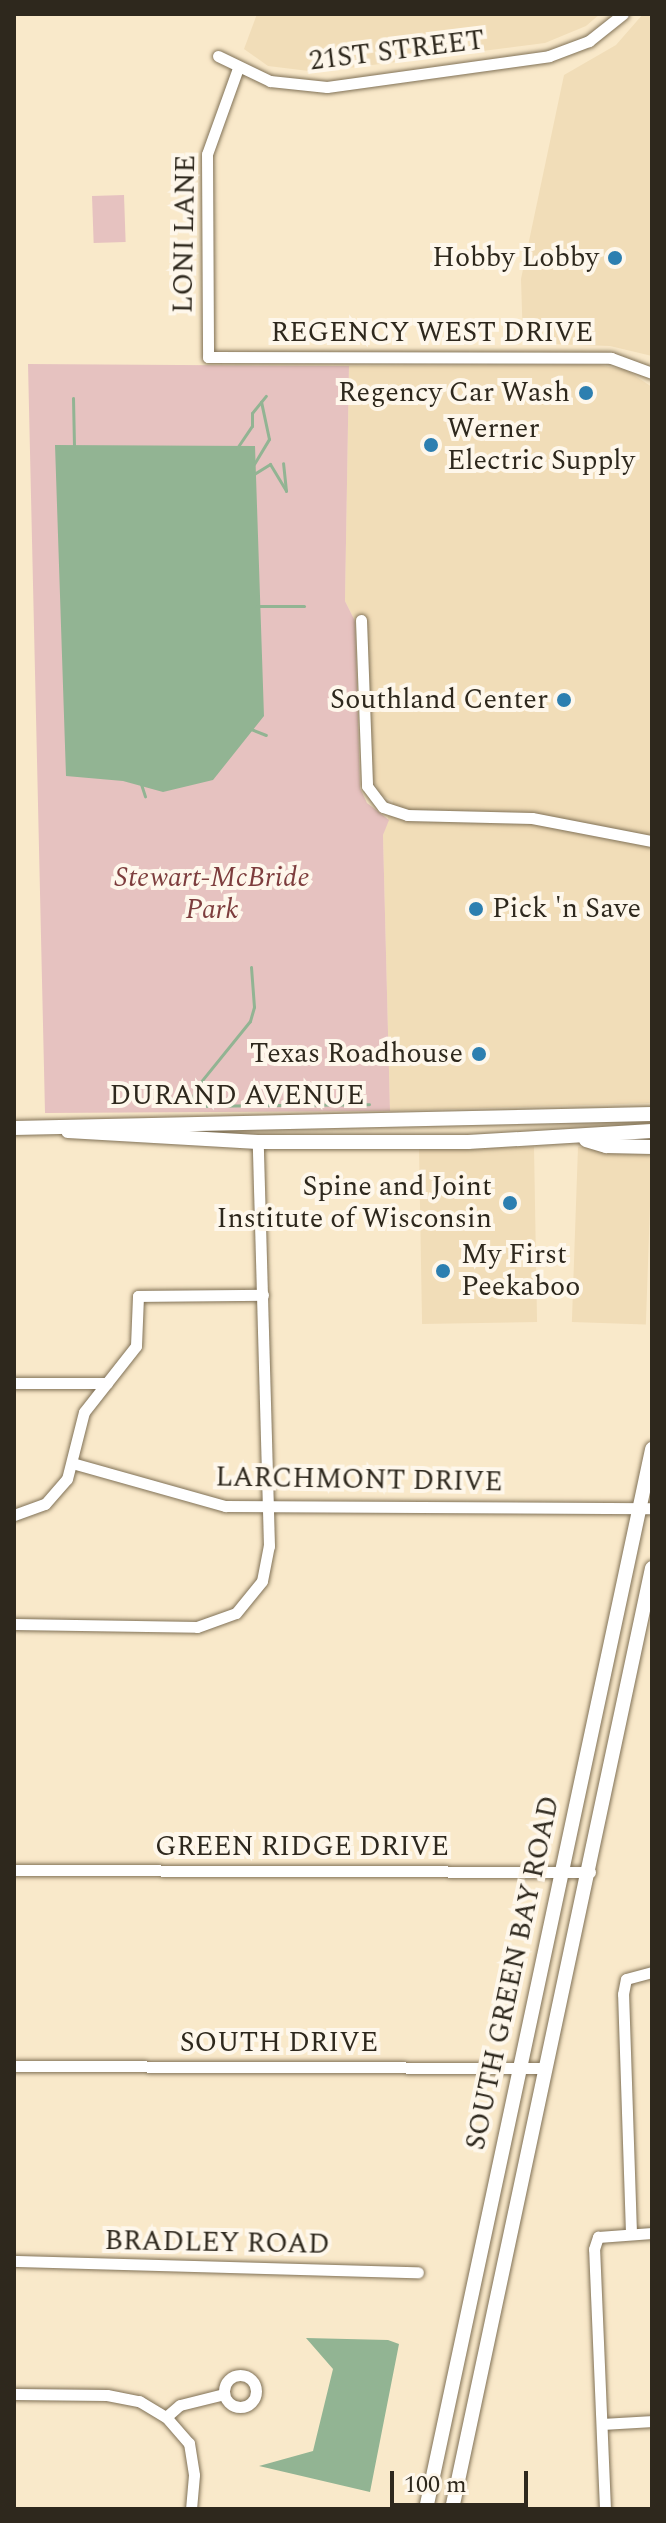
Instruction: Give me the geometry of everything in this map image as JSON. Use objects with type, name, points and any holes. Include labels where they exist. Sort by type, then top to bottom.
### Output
[{"type":"main road","name":"DURAND AVENUE","points":[[52,1128],[88,1123],[652,1114]]},
{"type":"main road","points":[[468,1142],[459,1129],[477,1117]]},
{"type":"main road","points":[[404,1141],[423,1119]]},
{"type":"main road","name":"DURAND AVENUE","points":[[14,1128],[258,1142],[468,1142],[652,1131]]},
{"type":"main road","points":[[578,1137],[606,1146],[652,1147]]},
{"type":"main road","name":"SOUTH GREEN BAY ROAD","points":[[426,2509],[561,1872],[646,1507],[652,1449]]},
{"type":"main road","name":"SOUTH GREEN BAY ROAD","points":[[452,2509],[544,2068],[590,1872],[652,1568]]},
{"type":"street","name":"21ST STREET","points":[[218,56],[238,68],[284,85],[327,87],[535,59],[589,41],[623,14]]},
{"type":"street","name":"LONI LANE","points":[[208,357],[207,154],[238,68]]},
{"type":"street","name":"REGENCY WEST DRIVE","points":[[208,357],[611,358],[652,373]]},
{"type":"street","points":[[361,620],[367,786],[383,807],[407,815],[532,818],[652,841]]},
{"type":"street","points":[[14,1624],[197,1627],[224,1619],[246,1604],[262,1581],[269,1555],[258,1142]]},
{"type":"street","points":[[14,1515],[53,1497],[72,1463],[84,1412],[136,1346],[138,1296],[263,1295]]},
{"type":"street","points":[[14,1383],[107,1383]]},
{"type":"street","name":"LARCHMONT DRIVE","points":[[72,1463],[125,1474],[194,1500],[268,1506],[646,1507]]},
{"type":"street","name":"GREEN RIDGE DRIVE","points":[[14,1870],[590,1872]]},
{"type":"street","points":[[631,2233],[626,1979],[652,1972]]},
{"type":"street","name":"SOUTH DRIVE","points":[[14,2066],[544,2068]]},
{"type":"street","points":[[605,2509],[594,2249],[598,2237],[652,2233]]},
{"type":"street","name":"BRADLEY ROAD","points":[[14,2261],[418,2272]]},
{"type":"street","points":[[14,2394],[107,2395],[139,2401],[166,2417],[189,2443],[194,2475],[191,2509]]},
{"type":"street","points":[[166,2417],[180,2405],[224,2394]]},
{"type":"street","points":[[603,2424],[652,2421]]},
{"type":"shaded area","points":[[257,14],[600,14],[586,26],[545,43],[317,72],[268,66],[244,49]]},
{"type":"shaded area","points":[[643,14],[652,14],[652,356],[610,346],[523,343],[521,279],[564,75],[616,45]]},
{"type":"shaded area","points":[[599,365],[626,370],[652,387],[652,1103],[390,1111],[383,835],[393,801],[381,795],[372,777],[367,621],[355,621],[345,601],[349,366]]},
{"type":"shaded area","points":[[55,445],[255,446],[264,716],[213,780],[163,792],[123,781],[66,776]]},
{"type":"shaded area","points":[[534,1147],[537,1322],[422,1324],[419,1149]]},
{"type":"shaded area","points":[[578,1147],[652,1150],[646,1324],[572,1322]]},
{"type":"shaded area","points":[[306,2338],[388,2340],[399,2344],[370,2492],[259,2466],[313,2451],[333,2369]]},
{"type":"green space","points":[[124,195],[126,242],[94,243],[92,196]]},
{"type":"green space","name":"Stewart-McBride Park","points":[[28,364],[349,366],[345,601],[355,621],[360,788],[367,803],[389,820],[383,835],[390,1111],[45,1113]]},
{"type":"waterway","points":[[237,448],[252,426],[252,413],[266,396]]},
{"type":"waterway","points":[[73,398],[74,446]]},
{"type":"waterway","points":[[254,464],[269,439],[261,402]]},
{"type":"waterway","points":[[254,474],[270,464],[286,491],[283,463]]},
{"type":"waterway","points":[[256,606],[304,606]]},
{"type":"waterway","points":[[251,729],[266,735]]},
{"type":"waterway","points":[[141,784],[145,796]]},
{"type":"waterway","points":[[251,967],[254,1007],[250,1021],[195,1089],[191,1106],[369,1104]]},
{"type":"place","name":"Hobby Lobby","points":[[615,258]]},
{"type":"place","name":"Regency Car Wash","points":[[586,393]]},
{"type":"place","name":"Werner Electric Supply","points":[[431,445]]},
{"type":"place","name":"Southland Center","points":[[564,700]]},
{"type":"place","name":"Pick 'n Save","points":[[476,909]]},
{"type":"place","name":"Texas Roadhouse","points":[[479,1054]]},
{"type":"place","name":"Spine and Joint Institute of Wisconsin","points":[[510,1203]]},
{"type":"place","name":"My First Peekaboo","points":[[443,1271]]}]
